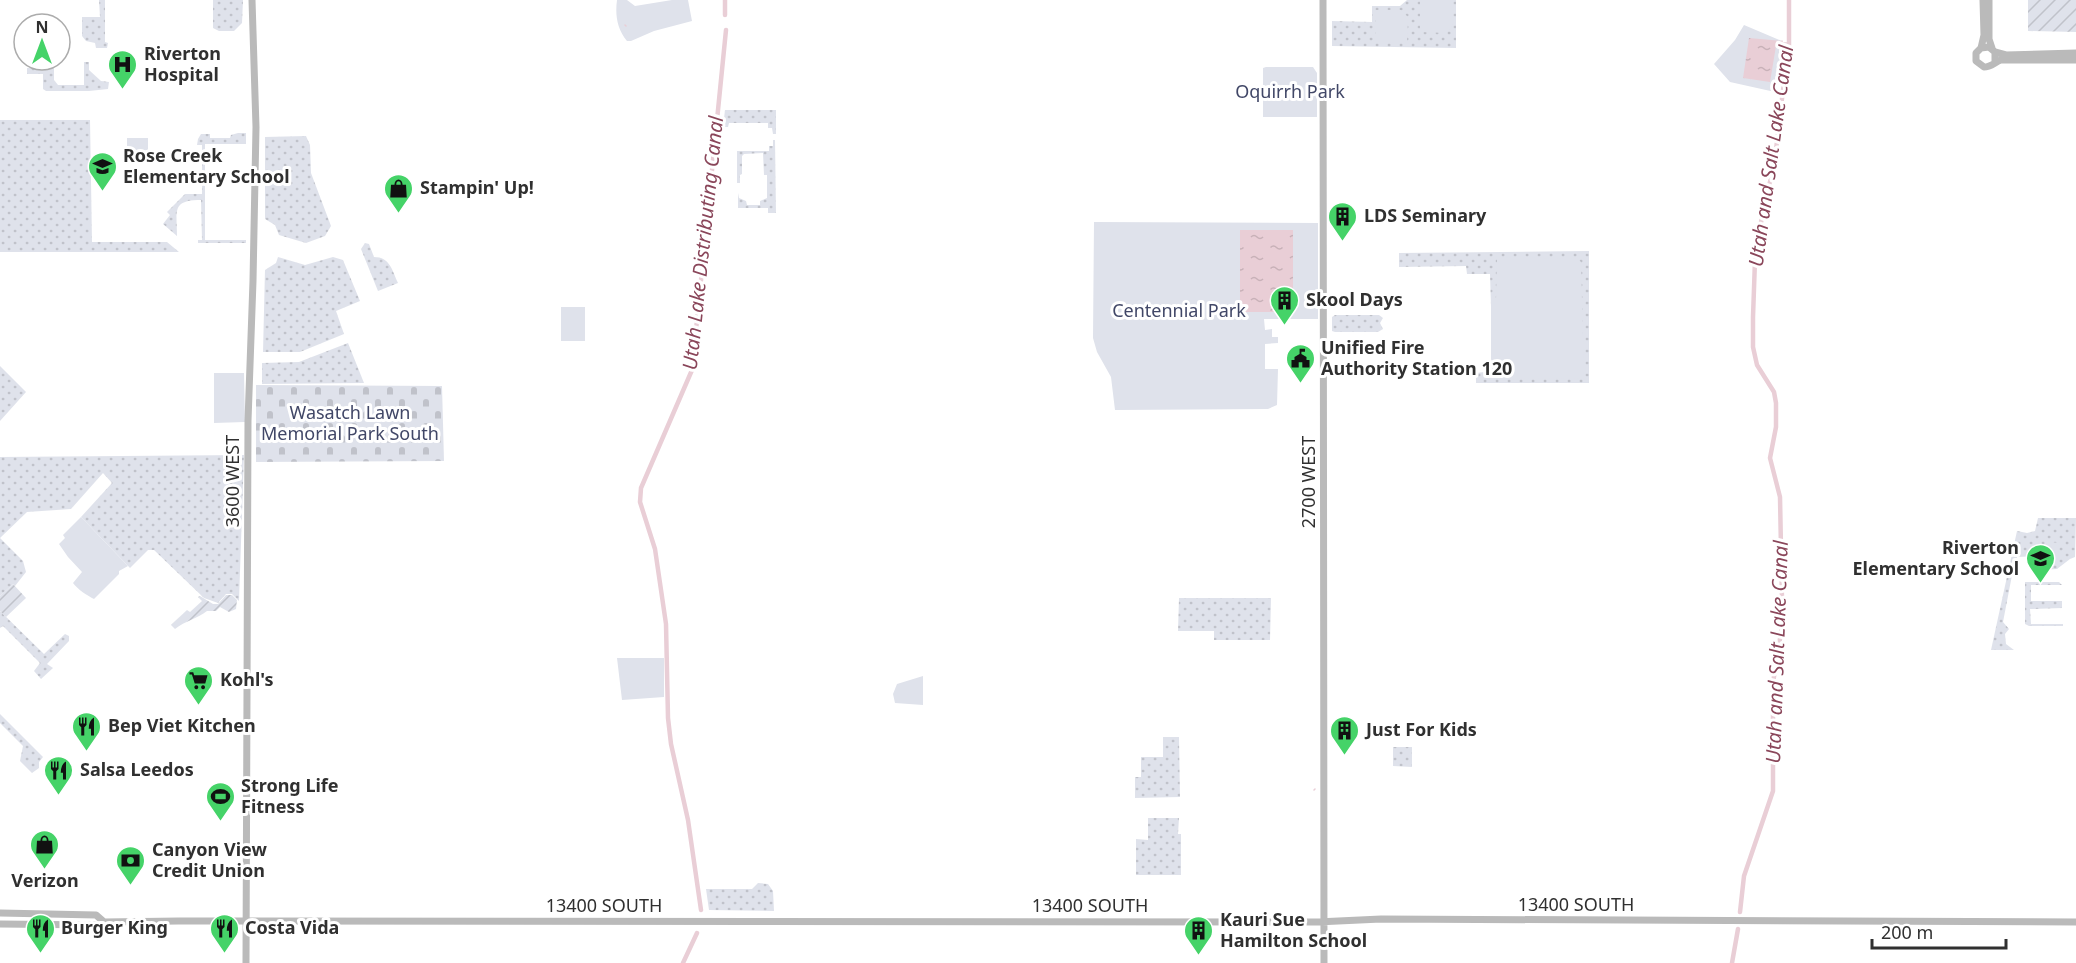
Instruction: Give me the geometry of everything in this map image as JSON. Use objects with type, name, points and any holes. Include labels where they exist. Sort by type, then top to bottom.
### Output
[{"type":"main road","name":"3600 WEST","points":[[246,963],[248,421],[256,127],[252,0]]},
{"type":"main road","name":"2700 WEST","points":[[1323,0],[1324,963]]},
{"type":"main road","points":[[1983,0],[1984,35],[1981,48],[1976,56],[1979,64],[1987,67],[1995,61],[2006,59],[2076,60]]},
{"type":"main road","points":[[1989,0],[1989,38],[1995,61]]},
{"type":"main road","points":[[1981,48],[1987,46],[2006,55],[2076,52]]},
{"type":"main road","name":"13400 SOUTH","points":[[0,913],[96,915],[104,922]]},
{"type":"main road","name":"13400 SOUTH","points":[[0,924],[1405,919],[2076,922]]},
{"type":"green space","points":[[99,0],[105,0],[107,48],[96,48],[95,43],[86,41],[82,36],[82,17],[100,17]]},
{"type":"green space","points":[[213,0],[243,0],[242,23],[234,31],[219,31],[213,28]]},
{"type":"green space","points":[[617,0],[627,0],[635,6],[688,0],[692,21],[627,41],[618,22]]},
{"type":"green space","points":[[1407,0],[1456,0],[1456,48],[1332,46],[1332,21],[1372,22],[1372,6],[1400,6]]},
{"type":"green space","points":[[1420,0],[1453,0],[1453,24],[1447,33],[1420,32]]},
{"type":"green space","points":[[2028,0],[2076,0],[2076,32],[2028,31]]},
{"type":"green space","points":[[1376,10],[1401,10],[1408,17],[1407,43],[1376,42]]},
{"type":"green space","points":[[1744,25],[1782,41],[1782,64],[1775,92],[1730,82],[1714,64],[1735,40]]},
{"type":"green space","points":[[84,62],[89,62],[89,70],[101,81],[109,82],[108,89],[46,91],[43,89],[43,74],[27,74],[27,72],[54,72],[54,80],[58,85],[84,85]]},
{"type":"green space","name":"Oquirrh Park","points":[[1313,67],[1317,73],[1317,117],[1263,117],[1263,68]]},
{"type":"green space","points":[[725,110],[776,110],[776,134],[773,134],[772,128],[768,128],[768,123],[729,123],[728,127],[723,127]]},
{"type":"green space","points":[[0,120],[90,120],[92,242],[167,242],[179,252],[0,252]]},
{"type":"green space","points":[[246,133],[246,144],[205,144],[205,240],[246,240],[246,243],[198,243],[198,240],[202,240],[201,200],[180,205],[177,214],[177,236],[163,224],[170,215],[167,212],[185,194],[202,194],[202,145],[197,145],[198,139],[201,134],[210,134],[210,138],[230,138],[231,135]]},
{"type":"green space","points":[[306,136],[310,145],[311,173],[331,226],[325,236],[306,243],[279,235],[275,225],[265,219],[265,137]]},
{"type":"green space","points":[[127,138],[148,138],[148,150],[139,151],[139,158],[132,158],[131,151],[131,158],[124,158],[124,151],[127,151]]},
{"type":"green space","points":[[773,140],[775,140],[776,213],[768,213],[768,208],[738,208],[738,193],[739,198],[746,201],[747,205],[760,205],[760,201],[767,198],[767,175],[764,175],[763,153],[744,154],[740,183],[737,183],[737,151],[769,151],[769,146],[773,146]]},
{"type":"green space","name":"Centennial Park","points":[[1094,222],[1318,223],[1318,319],[1264,319],[1265,330],[1272,329],[1272,337],[1278,337],[1278,343],[1265,344],[1265,369],[1278,369],[1277,405],[1268,409],[1115,410],[1111,377],[1097,352],[1093,338]]},
{"type":"green space","points":[[365,243],[369,244],[374,257],[387,262],[398,283],[378,291],[361,249]]},
{"type":"green space","points":[[1589,251],[1589,383],[1476,383],[1476,373],[1493,371],[1490,274],[1467,274],[1466,266],[1399,267],[1399,253]]},
{"type":"green space","points":[[278,257],[305,265],[333,257],[343,260],[360,301],[336,311],[344,334],[300,352],[263,352],[265,270],[276,263]]},
{"type":"green space","points":[[1500,257],[1578,259],[1581,262],[1584,376],[1582,378],[1492,379],[1491,299],[1496,299],[1497,259]]},
{"type":"green space","points":[[561,307],[585,307],[585,341],[561,341]]},
{"type":"green space","points":[[1335,315],[1379,315],[1383,318],[1380,323],[1383,329],[1378,332],[1335,332],[1332,331],[1332,317]]},
{"type":"green space","points":[[348,343],[364,383],[262,384],[262,363],[299,362]]},
{"type":"green space","points":[[0,366],[26,392],[0,421]]},
{"type":"green space","points":[[214,373],[244,373],[245,422],[214,423]]},
{"type":"green space","name":"Wasatch Lawn Memorial Park South","points":[[256,385],[442,386],[444,461],[256,462]]},
{"type":"green space","points":[[244,455],[239,601],[232,594],[226,594],[218,603],[204,598],[154,550],[148,550],[130,568],[81,517],[112,483],[103,473],[71,509],[27,512],[0,538],[0,457]]},
{"type":"green space","points":[[81,517],[128,566],[119,571],[119,574],[94,599],[73,583],[82,572],[59,544],[65,538],[63,535]]},
{"type":"green space","points":[[2038,518],[2076,518],[2075,557],[2057,569],[2040,570],[2039,556],[2017,557],[2017,570],[2013,570],[2003,622],[2009,629],[2005,634],[2006,644],[2014,650],[1991,650],[2017,531],[2027,533],[2035,531]]},
{"type":"green space","points":[[0,538],[23,561],[26,572],[15,586],[13,584],[0,596]]},
{"type":"green space","points":[[2048,542],[2060,543],[2057,564],[2040,562],[2040,548]]},
{"type":"green space","points":[[2025,582],[2059,582],[2062,585],[2031,585],[2031,601],[2062,601],[2062,608],[2030,609],[2031,624],[2063,624],[2063,626],[2025,624]]},
{"type":"green space","points":[[13,584],[26,598],[6,617],[0,611],[0,596]]},
{"type":"green space","points":[[226,595],[232,595],[237,600],[236,609],[229,612],[220,607],[216,611],[207,611],[175,629],[171,625],[187,610],[190,612],[202,601],[198,597],[218,604]]},
{"type":"green space","points":[[1179,598],[1271,598],[1270,640],[1214,640],[1214,631],[1178,631]]},
{"type":"green space","points":[[0,611],[44,654],[65,634],[69,636],[69,641],[47,664],[53,668],[41,679],[34,671],[40,663],[3,626],[0,628]]},
{"type":"green space","points":[[617,658],[664,658],[664,697],[622,700]]},
{"type":"green space","points":[[923,676],[923,705],[895,703],[893,694],[897,684]]},
{"type":"green space","points":[[0,714],[43,757],[39,762],[39,768],[32,773],[20,761],[23,746],[0,723]]},
{"type":"green space","points":[[1163,737],[1179,737],[1180,797],[1135,798],[1135,777],[1141,777],[1141,757],[1163,757]]},
{"type":"green space","points":[[1393,747],[1412,747],[1412,767],[1393,766]]},
{"type":"green space","points":[[1148,818],[1179,818],[1181,875],[1136,875],[1136,839],[1148,840]]},
{"type":"green space","points":[[758,883],[768,884],[773,891],[774,911],[709,910],[706,889],[752,889]]},
{"type":"water","points":[[1749,38],[1782,41],[1782,44],[1776,46],[1770,82],[1743,78]]},
{"type":"water","points":[[1240,230],[1293,230],[1293,312],[1240,312]]},
{"type":"waterway","name":"Utah Lake Distributing Canal","points":[[725,0],[725,15]]},
{"type":"waterway","name":"Utah and Salt Lake Canal","points":[[1740,912],[1744,876],[1773,791],[1773,683],[1782,626],[1780,497],[1770,458],[1776,427],[1776,403],[1774,392],[1757,365],[1753,347],[1753,317],[1755,260],[1764,204],[1774,167],[1789,60],[1789,0]]},
{"type":"waterway","name":"Utah Lake Distributing Canal","points":[[701,910],[688,820],[671,744],[668,718],[666,624],[655,549],[640,502],[641,488],[692,370],[726,30]]},
{"type":"waterway","name":"Utah and Salt Lake Canal","points":[[1782,43],[1789,43]]},
{"type":"waterway","name":"Utah and Salt Lake Canal","points":[[1732,963],[1738,929]]},
{"type":"waterway","name":"Utah Lake Distributing Canal","points":[[683,963],[697,933]]},
{"type":"place","name":"Riverton Hospital","points":[[123,90]]},
{"type":"place","name":"Rose Creek Elementary School","points":[[102,192]]},
{"type":"place","name":"Stampin' Up!","points":[[399,214]]},
{"type":"place","name":"LDS Seminary","points":[[1343,242]]},
{"type":"place","name":"Skool Days","points":[[1285,326]]},
{"type":"place","name":"Unified Fire Authority Station 120","points":[[1300,384]]},
{"type":"place","name":"Riverton Elementary School","points":[[2040,584]]},
{"type":"place","name":"Kohl's","points":[[199,706]]},
{"type":"place","name":"Bep Viet Kitchen","points":[[87,752]]},
{"type":"place","name":"Just For Kids","points":[[1345,756]]},
{"type":"place","name":"Salsa Leedos","points":[[59,796]]},
{"type":"place","name":"Strong Life Fitness","points":[[220,822]]},
{"type":"place","name":"Verizon","points":[[45,870]]},
{"type":"place","name":"Canyon View Credit Union","points":[[131,886]]},
{"type":"place","name":"Burger King","points":[[40,954]]},
{"type":"place","name":"Costa Vida","points":[[224,954]]},
{"type":"place","name":"Kauri Sue Hamilton School","points":[[1199,956]]}]
